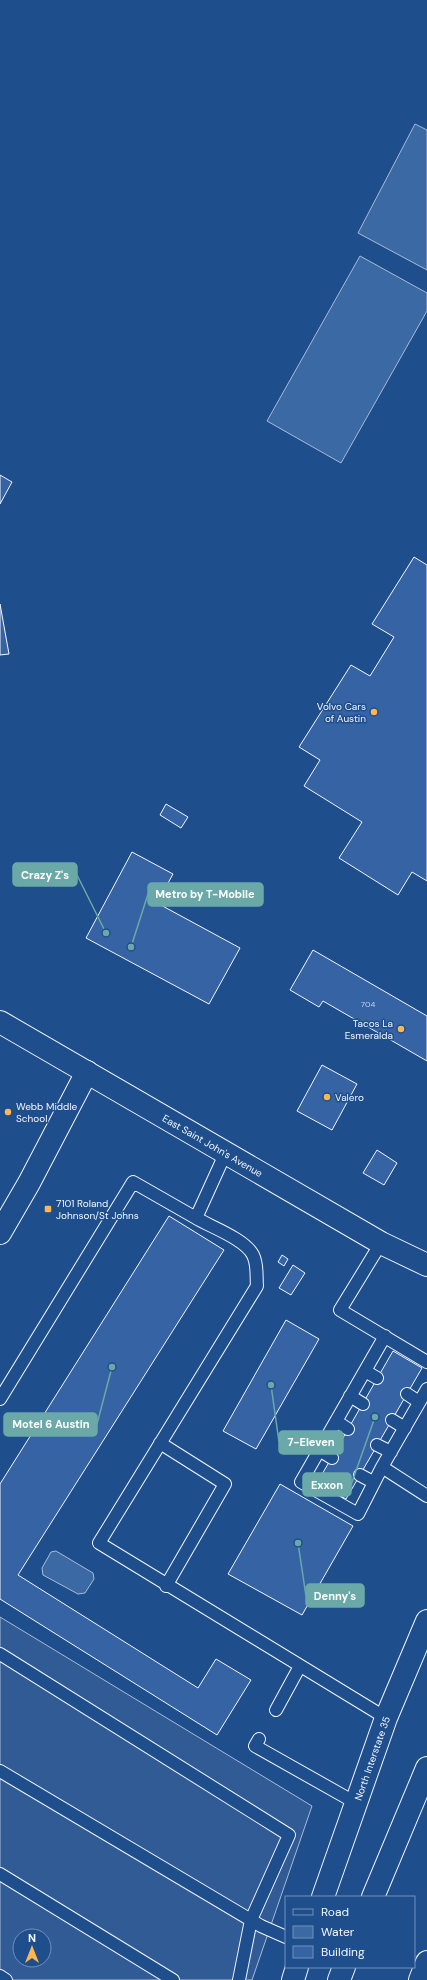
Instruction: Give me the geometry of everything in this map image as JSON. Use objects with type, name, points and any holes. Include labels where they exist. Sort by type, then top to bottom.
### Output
[{"type":"main road","name":"East Saint John's Avenue","points":[[0,1022],[381,1243],[427,1265]]},
{"type":"main road","points":[[0,1233],[87,1072]]},
{"type":"main road","name":"North Interstate 35","points":[[322,1896],[386,1718],[427,1622]]},
{"type":"main road","points":[[373,1896],[427,1768]]},
{"type":"main road","points":[[420,1980],[427,1962]]},
{"type":"main road","points":[[293,1980],[297,1968]]},
{"type":"main road","points":[[340,1980],[344,1968]]},
{"type":"lane","points":[[196,1218],[226,1152]]},
{"type":"lane","points":[[0,1399],[133,1182],[241,1242],[253,1254],[256,1266],[257,1286],[99,1543],[166,1586],[386,1718]]},
{"type":"lane","points":[[381,1243],[340,1310],[427,1362]]},
{"type":"lane","points":[[385,1336],[301,1482],[358,1514],[382,1467],[427,1389]]},
{"type":"lane","points":[[365,1371],[378,1378]]},
{"type":"lane","points":[[407,1394],[419,1402]]},
{"type":"lane","points":[[350,1396],[363,1404]]},
{"type":"lane","points":[[392,1420],[405,1428]]},
{"type":"lane","points":[[336,1422],[348,1429]]},
{"type":"lane","points":[[160,1444],[225,1484],[166,1586]]},
{"type":"lane","points":[[377,1445],[391,1452]]},
{"type":"lane","points":[[319,1450],[332,1458]]},
{"type":"lane","points":[[382,1467],[427,1496]]},
{"type":"lane","points":[[360,1475],[374,1482]]},
{"type":"lane","points":[[0,1654],[289,1835],[251,1920],[239,1980]]},
{"type":"lane","points":[[276,1710],[300,1666]]},
{"type":"lane","points":[[259,1739],[255,1746],[356,1803]]},
{"type":"lane","points":[[0,1771],[251,1920],[285,1937]]},
{"type":"lane","points":[[0,1874],[173,1980]]},
{"type":"lane","points":[[0,1976],[6,1980]]},
{"type":"shaded area","points":[[0,1617],[312,1806],[252,1980],[0,1980]]},
{"type":"water","points":[[415,124],[427,130],[427,270],[358,233]]},
{"type":"water","points":[[360,256],[427,293],[427,311],[341,463],[267,421]]},
{"type":"water","points":[[56,1551],[93,1573],[94,1579],[85,1593],[78,1594],[43,1575],[42,1568],[51,1552]]},
{"type":"building","points":[[0,475],[12,482],[0,504]]},
{"type":"building","name":"Volvo Cars of Austin","points":[[414,557],[427,565],[427,881],[412,872],[398,895],[339,858],[362,822],[304,786],[320,760],[299,747],[351,665],[370,676],[394,637],[372,624]]},
{"type":"building","points":[[0,604],[9,654],[0,655]]},
{"type":"building","points":[[166,804],[188,817],[181,828],[160,815]]},
{"type":"building","points":[[132,852],[173,874],[157,903],[240,948],[209,1004],[86,938]]},
{"type":"building","points":[[313,950],[427,1016],[427,1061],[323,1001],[319,1007],[290,990]]},
{"type":"building","name":"Valero","points":[[322,1065],[357,1084],[332,1130],[297,1111]]},
{"type":"building","points":[[377,1150],[397,1163],[384,1185],[363,1173]]},
{"type":"building","points":[[169,1216],[224,1250],[18,1575],[198,1688],[216,1659],[251,1680],[217,1735],[0,1599],[0,1484]]},
{"type":"building","points":[[282,1255],[288,1259],[284,1266],[278,1262]]},
{"type":"building","points":[[293,1265],[305,1273],[291,1295],[279,1288]]},
{"type":"building","points":[[286,1320],[319,1339],[256,1449],[223,1431]]},
{"type":"building","points":[[393,1351],[422,1368],[346,1499],[317,1483]]},
{"type":"building","points":[[280,1484],[353,1526],[302,1615],[228,1574]]},
{"type":"place","name":"Volvo Cars of Austin","points":[[374,712]]},
{"type":"place","name":"Crazy Z's","points":[[106,933]]},
{"type":"place","name":"Metro by T-Mobile","points":[[131,947]]},
{"type":"place","name":"Tacos La Esmeralda","points":[[401,1029]]},
{"type":"place","name":"Valero","points":[[327,1097]]},
{"type":"place","name":"Webb Middle School","points":[[8,1112]]},
{"type":"place","name":"7101 Roland Johnson/St Johns","points":[[48,1209]]},
{"type":"place","name":"Motel 6 Austin","points":[[112,1367]]},
{"type":"place","name":"7-Eleven","points":[[271,1385]]},
{"type":"place","name":"Exxon","points":[[375,1417]]},
{"type":"place","name":"Denny's","points":[[298,1543]]}]
